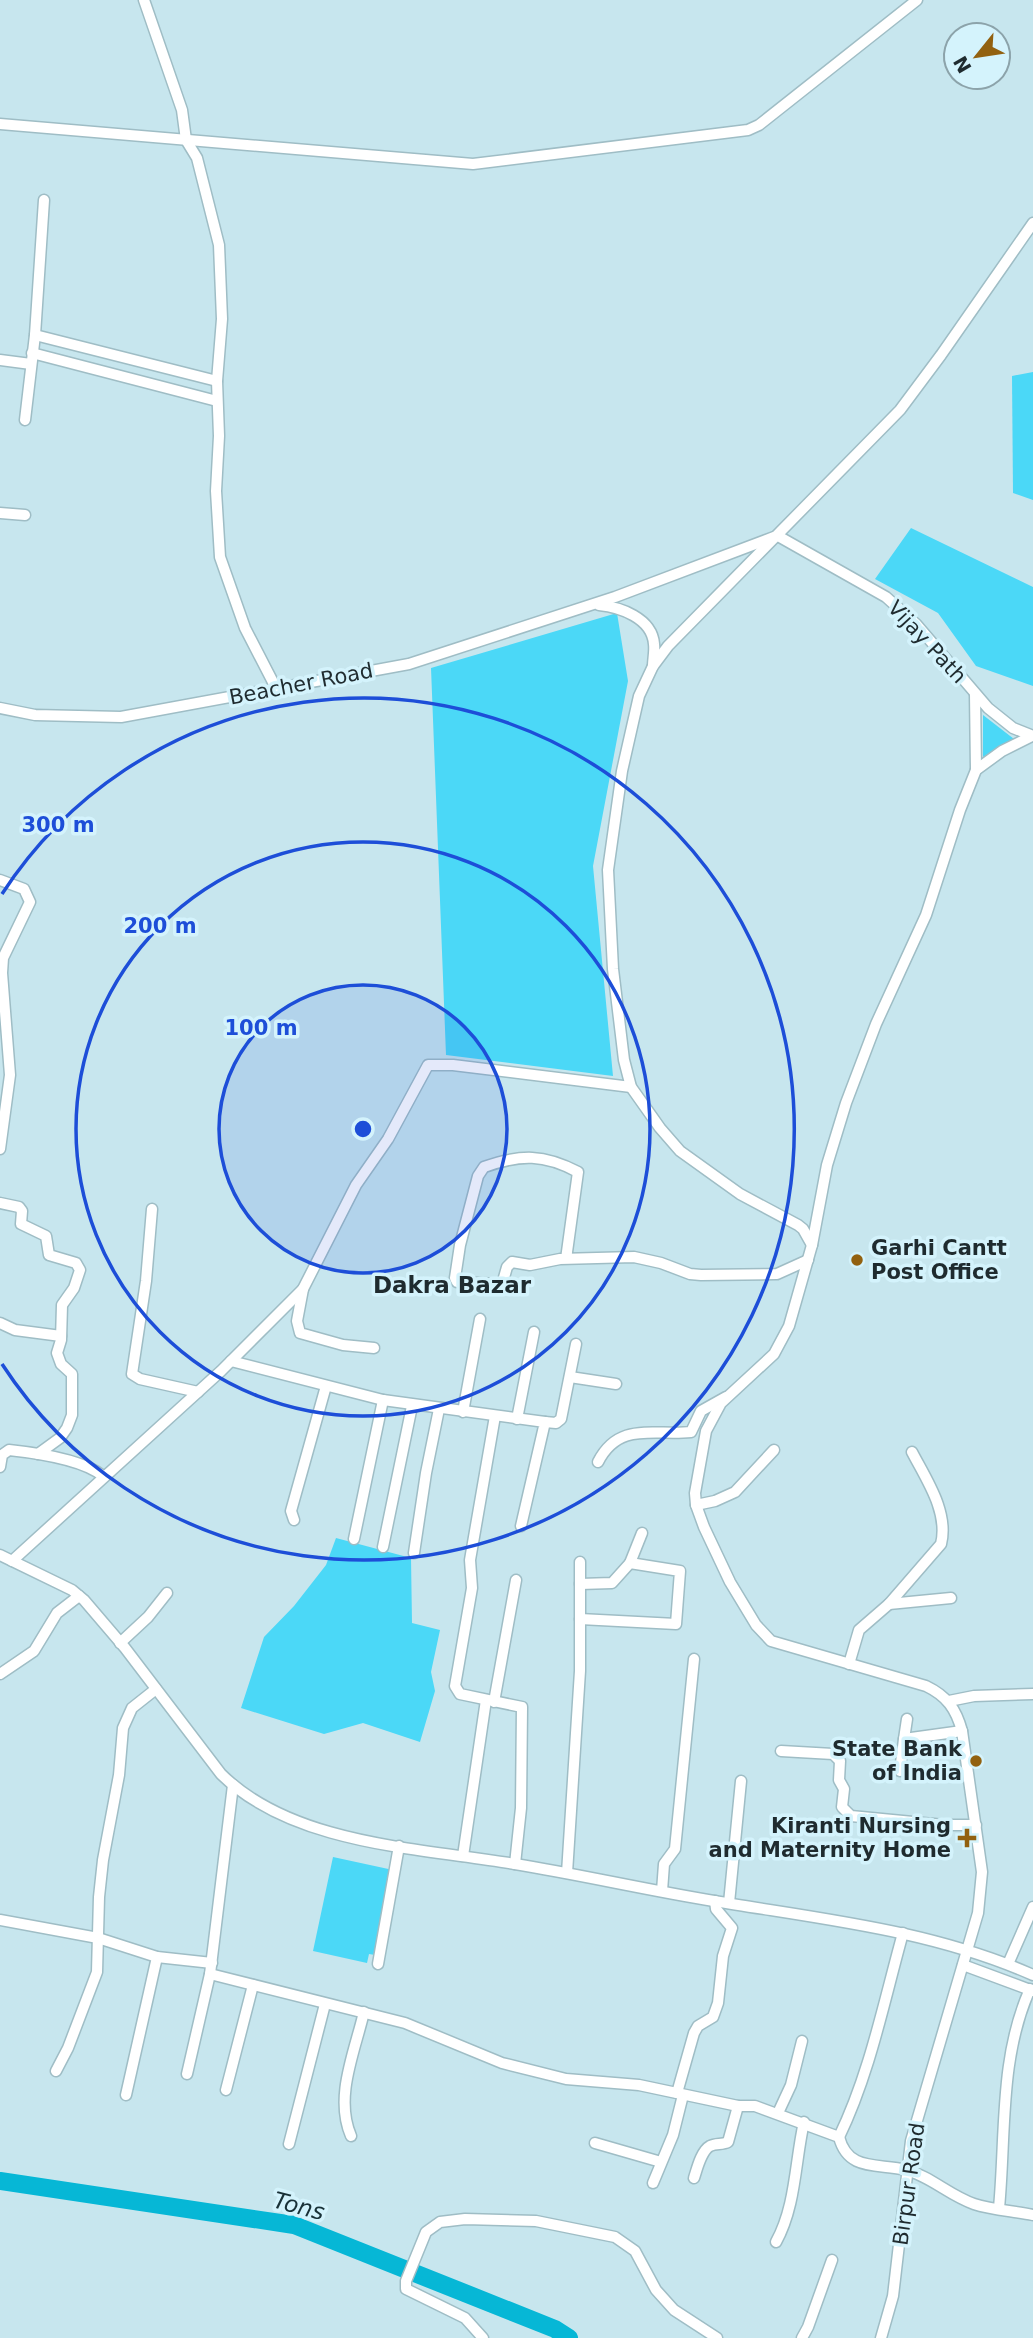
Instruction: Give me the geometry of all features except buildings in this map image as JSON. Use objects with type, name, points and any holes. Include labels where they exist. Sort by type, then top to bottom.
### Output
[{"type":"street","points":[[144,0],[182,110],[186,140],[197,158],[219,245],[222,319],[217,381],[219,436],[216,491],[220,557],[245,628],[275,688]]},
{"type":"street","points":[[0,124],[473,164],[748,130],[759,125],[917,0]]},
{"type":"street","points":[[25,420],[35,335],[44,200]]},
{"type":"street","points":[[812,1245],[798,1225],[740,1194],[680,1151],[631,1087],[624,1060],[613,969],[608,870],[622,771],[639,696],[653,666],[668,646],[900,410],[942,355],[1033,223]]},
{"type":"street","points":[[35,335],[217,381]]},
{"type":"street","points":[[0,360],[32,358],[218,401]]},
{"type":"street","points":[[0,513],[24,515]]},
{"type":"street","name":"Beacher Road","points":[[0,708],[35,715],[121,718],[409,664],[595,604],[778,536]]},
{"type":"street","name":"Vijay Path","points":[[778,536],[886,597],[916,624],[988,708],[1013,728],[1033,736]]},
{"type":"street","points":[[595,604],[619,607],[636,617],[655,642],[653,666]]},
{"type":"street","points":[[975,694],[976,770],[926,915],[876,1024],[846,1103],[827,1165],[812,1245],[789,1326],[774,1354],[721,1403],[706,1431],[695,1493],[696,1505],[704,1527],[730,1582],[763,1635],[771,1642],[926,1686],[940,1692],[949,1701],[974,1696],[1033,1694]]},
{"type":"street","points":[[976,770],[1002,751],[1033,736]]},
{"type":"street","points":[[0,880],[24,889],[30,902],[3,958],[10,1075],[0,1149]]},
{"type":"street","points":[[374,1348],[343,1345],[299,1333],[297,1321],[303,1289],[356,1185],[388,1139],[428,1065],[453,1065],[631,1087]]},
{"type":"street","points":[[566,1259],[578,1172],[556,1160],[532,1157],[484,1167],[478,1176],[460,1245],[456,1280],[499,1284],[503,1281],[506,1267],[512,1262],[530,1265],[566,1259],[634,1257],[701,1275],[777,1274],[808,1260]]},
{"type":"street","points":[[0,1203],[21,1209],[21,1224],[46,1236],[49,1255],[71,1261],[79,1267],[74,1288],[62,1305],[58,1359],[72,1374],[72,1415],[60,1438],[38,1454]]},
{"type":"street","points":[[152,1209],[146,1282],[132,1374],[140,1379],[198,1392]]},
{"type":"street","points":[[12,1560],[198,1392],[303,1289]]},
{"type":"street","points":[[463,1412],[480,1319]]},
{"type":"street","points":[[0,1323],[21,1332],[61,1336]]},
{"type":"street","points":[[517,1419],[534,1332]]},
{"type":"street","points":[[231,1361],[412,1406],[556,1423],[561,1419],[576,1344]]},
{"type":"street","points":[[570,1377],[617,1384]]},
{"type":"street","points":[[294,1520],[291,1511],[326,1386]]},
{"type":"street","points":[[598,1462],[611,1444],[628,1435],[691,1432],[701,1411],[714,1401],[729,1395]]},
{"type":"street","points":[[354,1539],[383,1400]]},
{"type":"street","points":[[383,1547],[412,1406]]},
{"type":"street","points":[[414,1553],[439,1409]]},
{"type":"street","points":[[495,1416],[470,1560],[472,1588],[455,1682],[460,1694],[516,1705],[522,1707],[524,1712],[521,1808],[515,1864]]},
{"type":"street","points":[[521,1525],[545,1422]]},
{"type":"street","points":[[696,1505],[735,1492],[774,1450]]},
{"type":"street","points":[[0,1467],[2,1455],[6,1451],[38,1454],[87,1466],[103,1476]]},
{"type":"street","points":[[849,1664],[859,1630],[889,1604],[941,1544],[944,1533],[942,1521],[933,1493],[912,1452]]},
{"type":"street","points":[[580,1584],[612,1583],[630,1563],[642,1533]]},
{"type":"street","points":[[0,1555],[72,1590],[79,1596],[120,1643],[221,1774],[233,1786],[297,1821],[331,1832],[399,1846],[903,1933],[967,1951],[1033,1975]]},
{"type":"street","points":[[567,1873],[580,1671],[580,1562]]},
{"type":"street","points":[[580,1619],[676,1624],[680,1571],[630,1563]]},
{"type":"street","points":[[463,1856],[490,1701],[516,1580]]},
{"type":"street","points":[[120,1643],[148,1617],[167,1593]]},
{"type":"street","points":[[0,1674],[34,1651],[57,1613],[79,1596]]},
{"type":"street","points":[[889,1604],[951,1598]]},
{"type":"street","points":[[662,1891],[664,1864],[675,1849],[694,1659]]},
{"type":"street","points":[[57,2071],[97,1972],[99,1897],[119,1775],[123,1728],[132,1708],[156,1689]]},
{"type":"street","name":"Birpur Road","points":[[881,2338],[893,2296],[911,2141],[978,1913],[982,1872],[976,1825],[962,1731],[949,1701]]},
{"type":"street","points":[[900,1771],[907,1719]]},
{"type":"street","points":[[904,1739],[962,1731]]},
{"type":"street","points":[[781,1751],[837,1756],[840,1761],[839,1780],[844,1789],[842,1807],[851,1816],[944,1825],[976,1825]]},
{"type":"street","points":[[729,1903],[741,1780]]},
{"type":"street","points":[[187,2074],[212,1963],[233,1786]]},
{"type":"street","points":[[378,1964],[399,1846]]},
{"type":"street","points":[[653,2183],[678,2120],[680,2094],[694,2033],[698,2026],[713,2017],[718,2003],[723,1956],[732,1928],[716,1909],[715,1901]]},
{"type":"street","points":[[1008,1965],[1033,1907]]},
{"type":"street","points":[[0,1920],[99,1938],[157,1957],[212,1963]]},
{"type":"street","points":[[903,1933],[870,2054],[853,2108],[839,2137],[842,2149],[855,2160],[872,2166],[906,2170],[974,2204],[1033,2215]]},
{"type":"street","points":[[126,2095],[157,1957]]},
{"type":"street","points":[[963,1965],[1031,1990],[1020,2010],[1010,2056],[999,2208]]},
{"type":"street","points":[[210,1974],[424,2028],[502,2063],[566,2078],[639,2085],[738,2106],[755,2106],[839,2137]]},
{"type":"street","points":[[226,2090],[253,1985]]},
{"type":"street","points":[[289,2144],[325,2004]]},
{"type":"street","points":[[351,2136],[345,2122],[344,2108],[350,2065],[364,2012]]},
{"type":"street","points":[[778,2113],[791,2085],[802,2041]]},
{"type":"street","points":[[694,2178],[706,2150],[713,2145],[728,2142],[738,2106]]},
{"type":"street","points":[[776,2242],[792,2195],[796,2157],[804,2122]]},
{"type":"street","points":[[595,2143],[661,2162]]},
{"type":"street","points":[[480,2336],[465,2318],[405,2288],[426,2232],[440,2222],[465,2219],[536,2221],[615,2237],[635,2251],[656,2290],[674,2310],[717,2338]]},
{"type":"street","points":[[802,2338],[832,2260]]},
{"type":"shaded area","points":[[1033,372],[1033,500],[1013,493],[1012,376]]},
{"type":"shaded area","points":[[911,528],[1033,587],[1033,686],[976,666],[938,613],[875,579]]},
{"type":"shaded area","points":[[617,613],[628,681],[593,866],[613,1076],[446,1055],[431,668]]},
{"type":"shaded area","points":[[983,715],[1014,739],[983,757]]},
{"type":"shaded area","points":[[336,1538],[411,1558],[412,1623],[440,1630],[431,1672],[435,1691],[420,1742],[363,1723],[324,1734],[241,1708],[264,1637],[294,1606],[326,1565]]},
{"type":"shaded area","points":[[333,1857],[393,1870],[375,1955],[369,1954],[367,1963],[313,1951]]},
{"type":"waterway","name":"Tons","points":[[0,2181],[294,2225],[555,2329],[569,2338]]},
{"type":"place","name":"Garhi Cantt Post Office","points":[[857,1260]]},
{"type":"place","name":"State Bank of India","points":[[976,1761]]},
{"type":"place","name":"Kiranti Nursing and Maternity Home","points":[[967,1838]]},
{"type":"district","name":"Dakra Bazar","points":[[452,1285]]}]
